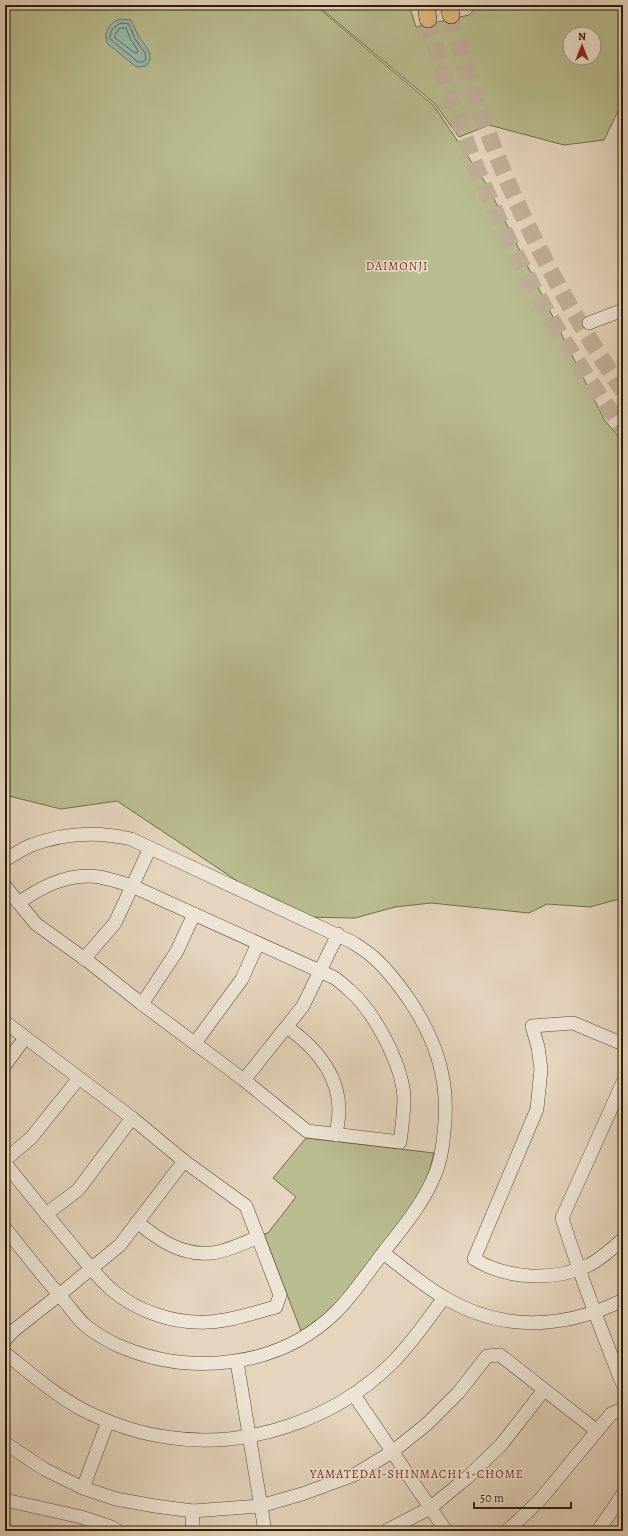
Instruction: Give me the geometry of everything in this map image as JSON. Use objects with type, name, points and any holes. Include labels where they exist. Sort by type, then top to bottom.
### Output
[{"type":"street","points":[[589,323],[623,310]]},
{"type":"street","points":[[5,860],[28,847],[68,835],[112,835],[125,838],[150,848],[338,934],[372,956],[387,970],[402,989],[427,1028],[442,1070],[446,1098],[446,1121],[442,1149],[436,1172],[425,1197],[407,1224],[337,1311],[314,1330],[294,1342],[267,1354],[237,1362],[204,1364],[155,1358],[116,1345],[85,1325],[59,1296],[5,1228]]},
{"type":"street","points":[[84,959],[115,923],[150,848]]},
{"type":"street","points":[[5,886],[18,903],[36,924],[244,1080],[307,1131],[400,1142],[404,1096],[400,1074],[390,1048],[363,1005],[350,990],[335,978],[132,886],[90,876],[68,878],[51,883],[18,903]]},
{"type":"street","points":[[142,1004],[177,951],[194,914]]},
{"type":"street","points":[[244,1080],[303,1006],[338,934]]},
{"type":"street","points":[[195,1043],[242,979],[258,943]]},
{"type":"street","points":[[5,1022],[132,1118],[184,1161],[246,1206],[280,1295],[276,1307],[229,1320],[206,1322],[181,1321],[159,1316],[135,1305],[112,1290],[91,1268],[46,1214],[5,1161],[31,1138],[79,1078]]},
{"type":"street","points":[[623,1044],[573,1023],[532,1026],[538,1047],[541,1068],[537,1109],[474,1259],[486,1267],[504,1273],[520,1275],[548,1275],[565,1273],[578,1269],[594,1261],[623,1239]]},
{"type":"street","points":[[287,1027],[316,1051],[328,1069],[336,1089],[339,1110],[336,1135]]},
{"type":"street","points":[[5,1065],[25,1038]]},
{"type":"street","points":[[623,1082],[562,1218],[594,1313],[618,1355],[623,1385]]},
{"type":"street","points":[[46,1214],[78,1190],[132,1118]]},
{"type":"street","points":[[5,1340],[13,1331],[59,1296],[120,1245],[184,1161]]},
{"type":"street","points":[[137,1222],[155,1237],[174,1247],[194,1253],[213,1253],[231,1248],[258,1237]]},
{"type":"street","points":[[383,1252],[444,1298],[469,1310],[496,1319],[546,1323],[570,1320],[594,1313],[623,1300]]},
{"type":"street","points":[[5,1353],[46,1386],[82,1409],[108,1421],[137,1431],[167,1438],[203,1440],[249,1437],[286,1427],[322,1412],[354,1395],[391,1364],[416,1335],[444,1298]]},
{"type":"street","points":[[5,1443],[44,1469],[83,1488],[116,1499],[193,1511],[260,1506],[302,1494],[354,1475],[392,1452],[427,1424],[459,1392],[487,1356],[500,1355],[597,1431]]},
{"type":"street","points":[[237,1362],[265,1531]]},
{"type":"street","points":[[386,1531],[430,1508],[469,1476],[501,1445],[544,1390]]},
{"type":"street","points":[[354,1395],[446,1531]]},
{"type":"street","points":[[507,1531],[539,1501],[611,1414],[623,1409]]},
{"type":"street","points":[[83,1488],[108,1421]]},
{"type":"street","points":[[598,1531],[623,1494]]},
{"type":"street","points":[[5,1500],[81,1517],[111,1527],[118,1531]]},
{"type":"street","points":[[192,1531],[193,1511]]},
{"type":"green space","points":[[5,5],[315,5],[434,106],[487,185],[605,421],[623,441],[623,898],[590,907],[547,904],[529,913],[431,903],[395,907],[355,918],[304,917],[266,900],[117,801],[61,809],[5,795]]},
{"type":"green space","points":[[317,5],[409,5],[416,27],[469,15],[478,5],[623,5],[623,101],[604,140],[564,145],[489,125],[459,137],[435,104]]},
{"type":"green space","points":[[306,1138],[434,1153],[429,1172],[419,1196],[403,1220],[341,1299],[327,1313],[301,1331],[264,1234],[268,1233],[296,1197],[273,1178]]},
{"type":"water","points":[[121,19],[131,20],[138,35],[148,50],[150,58],[146,66],[135,66],[108,44],[106,36],[108,28],[113,22]]},
{"type":"tunnel","points":[[451,15],[481,115],[520,210],[568,303],[623,391]]},
{"type":"tunnel","points":[[428,19],[443,74],[461,128],[505,233],[531,284],[560,333],[590,381],[623,428]]},
{"type":"district","name":"DAIMONJI","points":[[397,266]]},
{"type":"district","name":"YAMATEDAI-SHINMACHI 1-CHOME","points":[[417,1474]]}]
